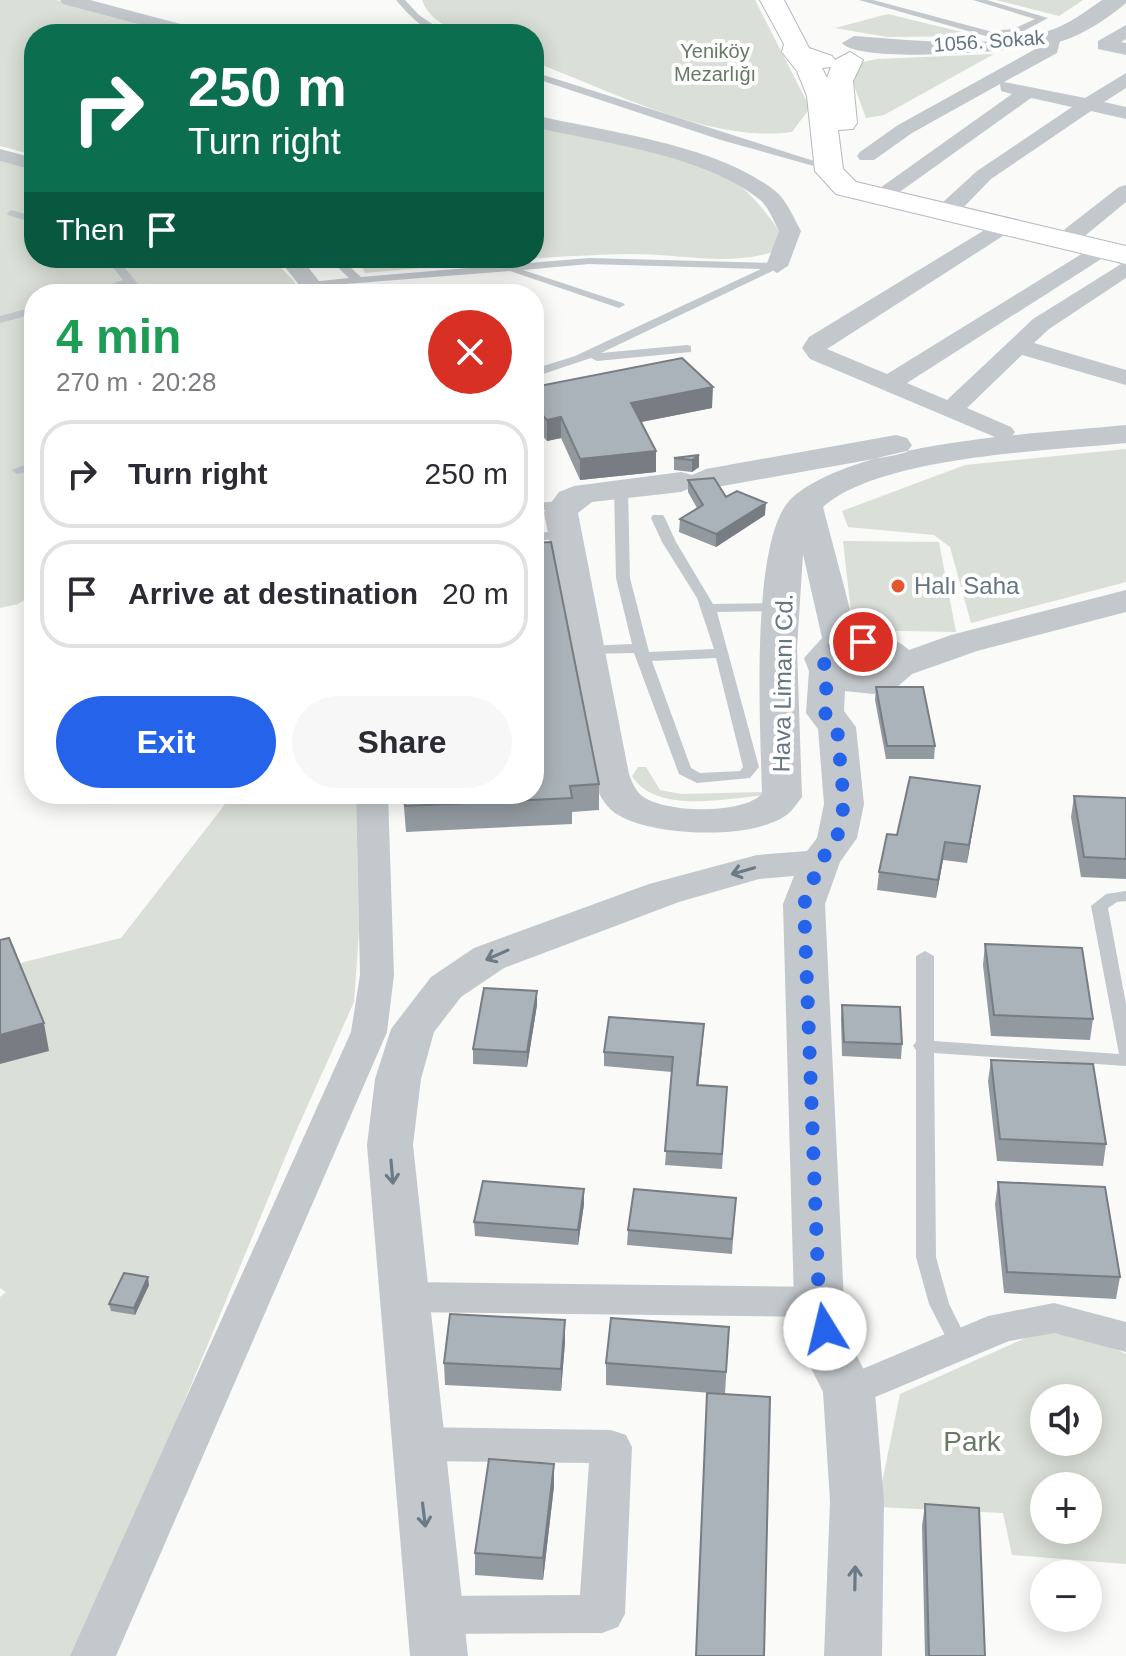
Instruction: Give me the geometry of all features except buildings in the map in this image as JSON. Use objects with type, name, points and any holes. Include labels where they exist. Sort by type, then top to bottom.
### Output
[{"type":"main road","points":[[772,0],[817,61],[855,51]]},
{"type":"main road","points":[[791,0],[799,14],[803,43],[821,91],[826,112],[828,167],[837,181],[860,194],[1001,227],[1121,250]]},
{"type":"main road","points":[[855,51],[840,68],[839,77],[844,115],[842,152],[850,174],[887,192],[1073,234],[1121,250]]},
{"type":"street","points":[[69,0],[159,24]]},
{"type":"street","name":"1056. Sokak","points":[[855,51],[898,46],[1006,43],[1052,37],[1117,0]]},
{"type":"street","points":[[1126,30],[1105,45],[1126,49]]},
{"type":"street","points":[[867,156],[905,129],[1050,49],[1052,37]]},
{"type":"street","points":[[951,207],[984,175],[1126,79]]},
{"type":"street","points":[[988,82],[1126,113]]},
{"type":"street","points":[[887,192],[1027,92]]},
{"type":"street","points":[[544,123],[656,151],[750,182],[771,198],[790,231],[777,266]]},
{"type":"street","points":[[0,155],[24,161]]},
{"type":"street","points":[[1073,234],[1126,191]]},
{"type":"street","points":[[1001,227],[814,348],[818,354],[1002,432]]},
{"type":"street","points":[[888,384],[1121,250]]},
{"type":"street","points":[[949,411],[1121,250]]},
{"type":"street","points":[[297,268],[311,284]]},
{"type":"street","points":[[1017,346],[1126,378]]},
{"type":"street","name":"Hava Limanı Cd.","points":[[816,495],[788,544],[781,607],[782,797],[777,806],[764,814],[750,817],[663,818],[627,804],[617,793],[610,774],[587,650],[549,521],[586,493],[1126,416]]},
{"type":"street","points":[[816,495],[906,462],[1126,434]]},
{"type":"street","points":[[788,463],[803,476],[816,495],[817,538],[862,661],[851,716],[837,727],[844,804],[837,838],[820,862],[804,904],[819,1302],[831,1356],[849,1392],[857,1501],[853,1656]]},
{"type":"street","points":[[862,661],[964,643],[1126,601]]},
{"type":"street","points":[[93,1656],[369,1032],[377,975],[372,804]]},
{"type":"street","points":[[416,1444],[611,1447],[602,1614],[437,1636],[416,1444],[390,1145],[398,1079],[413,1029],[446,987],[489,958],[664,893],[757,867],[820,862]]},
{"type":"street","points":[[403,1297],[819,1302]]},
{"type":"street","points":[[849,1392],[1002,1327],[1054,1318],[1126,1337]]},
{"type":"lane","points":[[400,0],[427,24]]},
{"type":"lane","points":[[863,0],[989,34],[1015,32],[1043,18],[977,0]]},
{"type":"lane","points":[[544,78],[725,138],[828,167]]},
{"type":"lane","points":[[12,213],[24,217]]},
{"type":"lane","points":[[544,265],[602,261],[777,266]]},
{"type":"lane","points":[[544,370],[579,359],[777,266]]},
{"type":"lane","points":[[119,268],[130,282],[123,284]]},
{"type":"lane","points":[[344,268],[357,280]]},
{"type":"lane","points":[[338,284],[498,268],[542,277],[619,305]]},
{"type":"lane","points":[[0,320],[24,313]]},
{"type":"lane","points":[[579,359],[660,349],[687,349]]},
{"type":"lane","points":[[17,470],[24,468]]},
{"type":"lane","points":[[621,489],[623,578],[643,653],[684,771],[697,778],[740,777],[749,773],[751,767],[708,608],[674,548],[665,538],[658,518]]},
{"type":"lane","points":[[708,608],[781,607]]},
{"type":"lane","points":[[587,650],[720,653]]},
{"type":"lane","points":[[1126,896],[1112,898],[1099,906],[1118,963],[1126,1051]]},
{"type":"lane","points":[[925,956],[922,1046],[926,1257],[939,1304],[960,1346]]},
{"type":"lane","points":[[922,1046],[1126,1060]]},
{"type":"green space","points":[[0,0],[56,0],[146,24],[24,24],[24,152],[0,146]]},
{"type":"green space","name":"Yeniköy Mezarlığı","points":[[422,0],[755,0],[810,108],[792,132],[728,130],[694,122],[628,100],[544,66],[544,24],[443,24],[430,14]]},
{"type":"green space","points":[[996,0],[1083,0],[1059,16]]},
{"type":"green space","points":[[888,14],[978,36],[887,37],[835,28]]},
{"type":"green space","points":[[994,54],[884,115],[866,118],[850,74],[863,62],[878,59]]},
{"type":"green space","points":[[544,127],[657,153],[727,178],[750,195],[779,231],[773,252],[755,256],[719,259],[645,254],[544,258]]},
{"type":"green space","points":[[0,161],[24,167],[24,268],[281,268],[295,284],[24,284],[24,600],[0,608]]},
{"type":"green space","points":[[363,268],[420,268],[365,273]]},
{"type":"green space","points":[[1126,449],[1126,582],[971,623],[950,547],[934,535],[848,527],[842,511],[965,465]]},
{"type":"green space","name":"Halı Saha","points":[[843,541],[939,542],[956,632],[853,630]]},
{"type":"green space","points":[[638,767],[646,767],[660,790],[681,794],[762,792],[768,795],[714,801],[675,800],[643,788],[632,776]]},
{"type":"green space","points":[[225,804],[356,804],[359,932],[354,1002],[294,1136],[79,1656],[0,1656],[0,1297],[6,1292],[0,1288],[0,968],[121,938]]},
{"type":"green space","name":"Park","points":[[1041,1331],[1097,1340],[1126,1354],[1126,1564],[1012,1555],[1003,1513],[877,1507],[900,1394]]},
{"type":"place","name":"Halı Saha","points":[[898,586]]},
{"type":"route","points":[[825,1329],[819,1302],[804,904],[820,862],[837,838],[844,804],[837,727],[825,713],[827,671],[822,658],[831,647],[863,642]]}]
